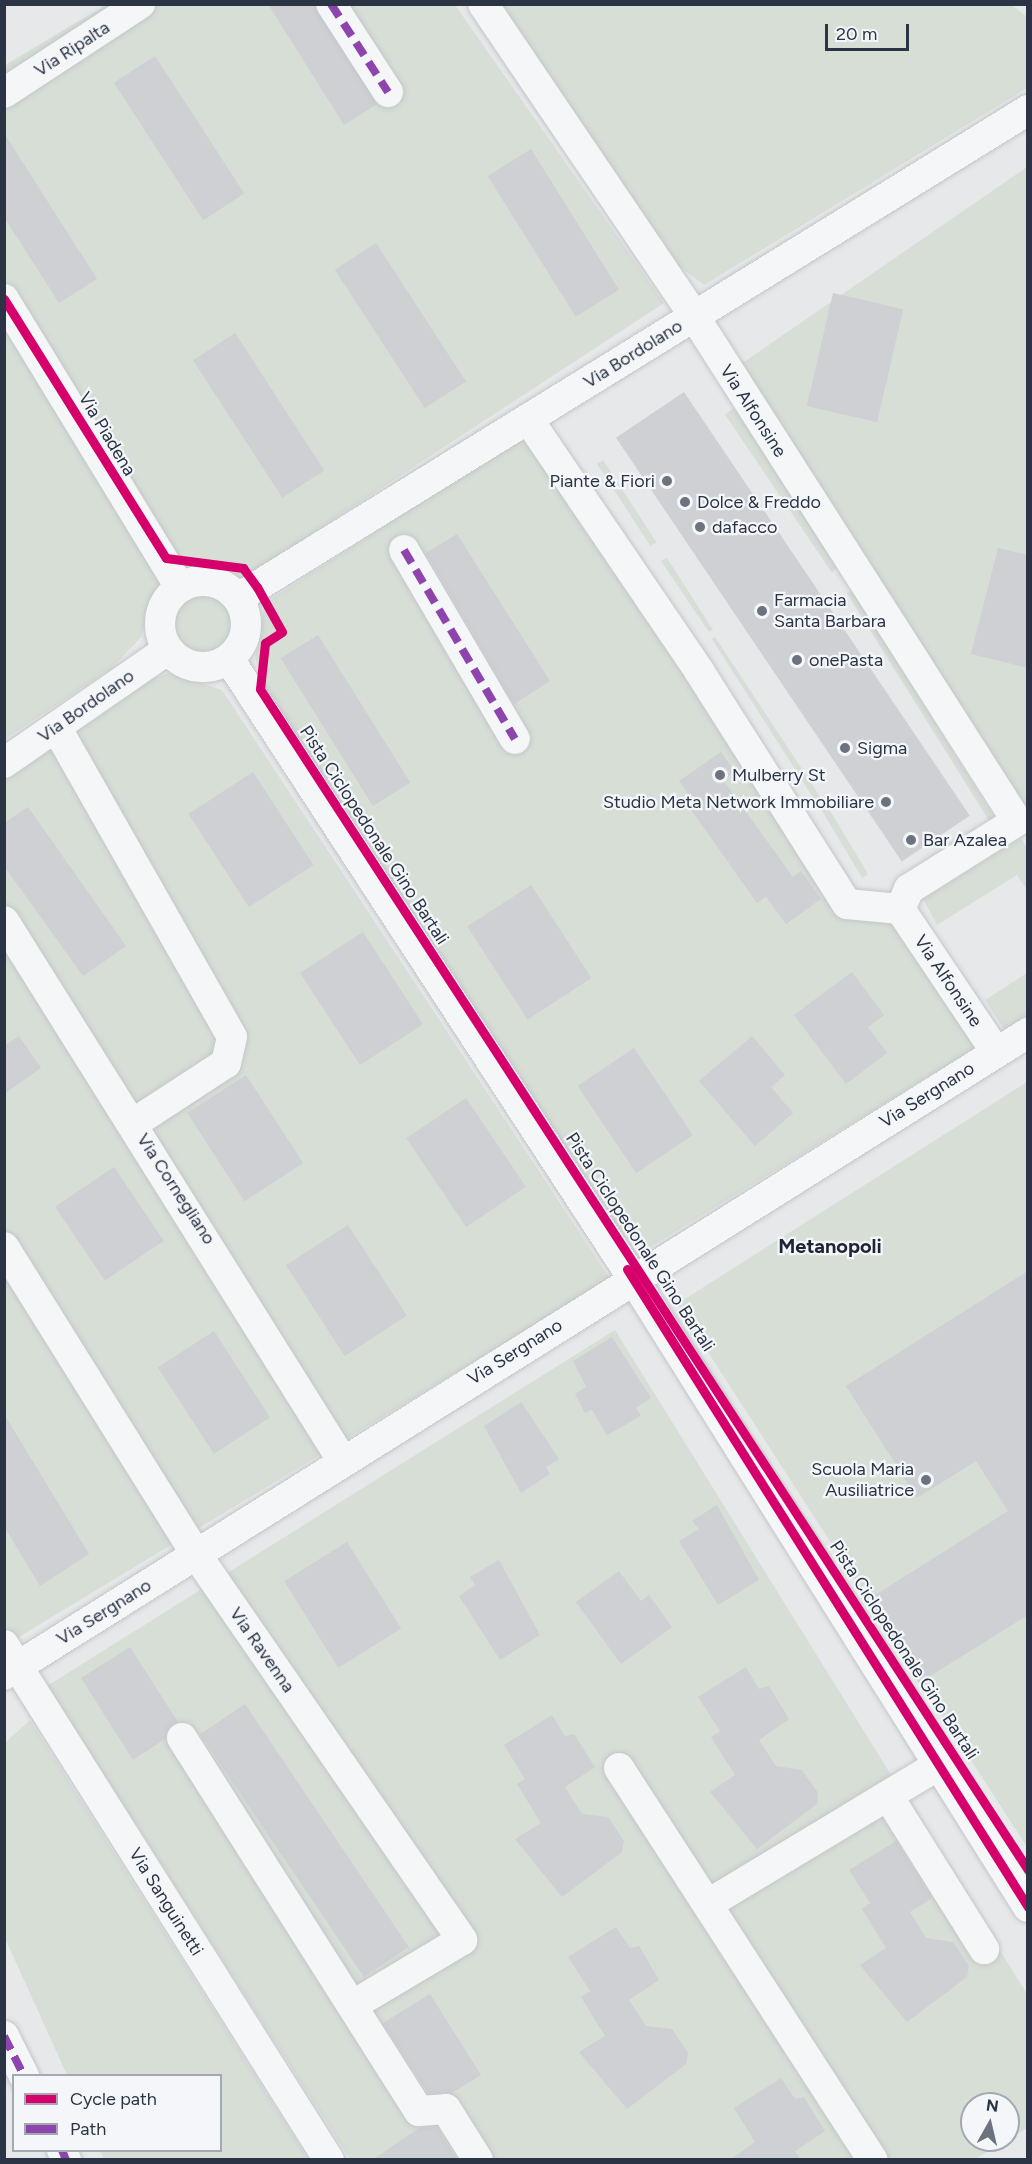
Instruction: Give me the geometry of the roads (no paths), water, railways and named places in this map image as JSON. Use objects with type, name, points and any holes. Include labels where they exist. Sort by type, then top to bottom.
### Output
[{"type":"street","name":"Via Ripalta","points":[[4,93],[140,4]]},
{"type":"street","points":[[331,4],[388,92]]},
{"type":"street","name":"Via Alfonsine","points":[[483,4],[694,316],[1024,824],[909,889],[900,909],[996,1052]]},
{"type":"street","name":"Via Bordolano","points":[[238,598],[1028,110]]},
{"type":"street","name":"Via Piadena","points":[[4,299],[180,586]]},
{"type":"street","points":[[528,419],[699,671],[847,904],[900,909]]},
{"type":"street","points":[[404,550],[515,739]]},
{"type":"street","points":[[202,580],[219,583],[238,598],[246,631],[229,659],[196,668],[167,650],[159,615],[180,586],[202,580]]},
{"type":"street","name":"Via Bordolano","points":[[4,763],[167,650]]},
{"type":"street","points":[[229,659],[632,1277],[1028,1907]]},
{"type":"street","points":[[56,727],[232,1037],[226,1063],[134,1123]]},
{"type":"street","name":"Via Cornegliano","points":[[4,921],[134,1123],[342,1460]]},
{"type":"street","name":"Via Sergnano","points":[[9,1662],[196,1554],[632,1277],[1028,1033]]},
{"type":"street","name":"Via Ravenna","points":[[4,1247],[196,1554],[462,1940],[353,2006]]},
{"type":"street","name":"Via Sanguinetti","points":[[9,1662],[329,2160]]},
{"type":"street","points":[[182,1738],[420,2111],[446,2109],[478,2160]]},
{"type":"street","points":[[708,1904],[938,1765]]},
{"type":"street","points":[[620,1768],[873,2160]]},
{"type":"street","points":[[888,1796],[984,1949]]},
{"type":"street","points":[[4,2036],[23,2074]]},
{"type":"place","name":"Piante & Fiori","points":[[667,481]]},
{"type":"place","name":"Dolce & Freddo","points":[[685,502]]},
{"type":"place","name":"dafacco","points":[[700,527]]},
{"type":"place","name":"Farmacia Santa Barbara","points":[[762,611]]},
{"type":"place","name":"onePasta","points":[[797,660]]},
{"type":"place","name":"Sigma","points":[[845,748]]},
{"type":"place","name":"Mulberry St","points":[[720,775]]},
{"type":"place","name":"Studio Meta Network Immobiliare","points":[[886,802]]},
{"type":"place","name":"Bar Azalea","points":[[911,840]]},
{"type":"place","name":"Scuola Maria Ausiliatrice","points":[[926,1480]]},
{"type":"district","name":"Metanopoli","points":[[830,1246]]}]
